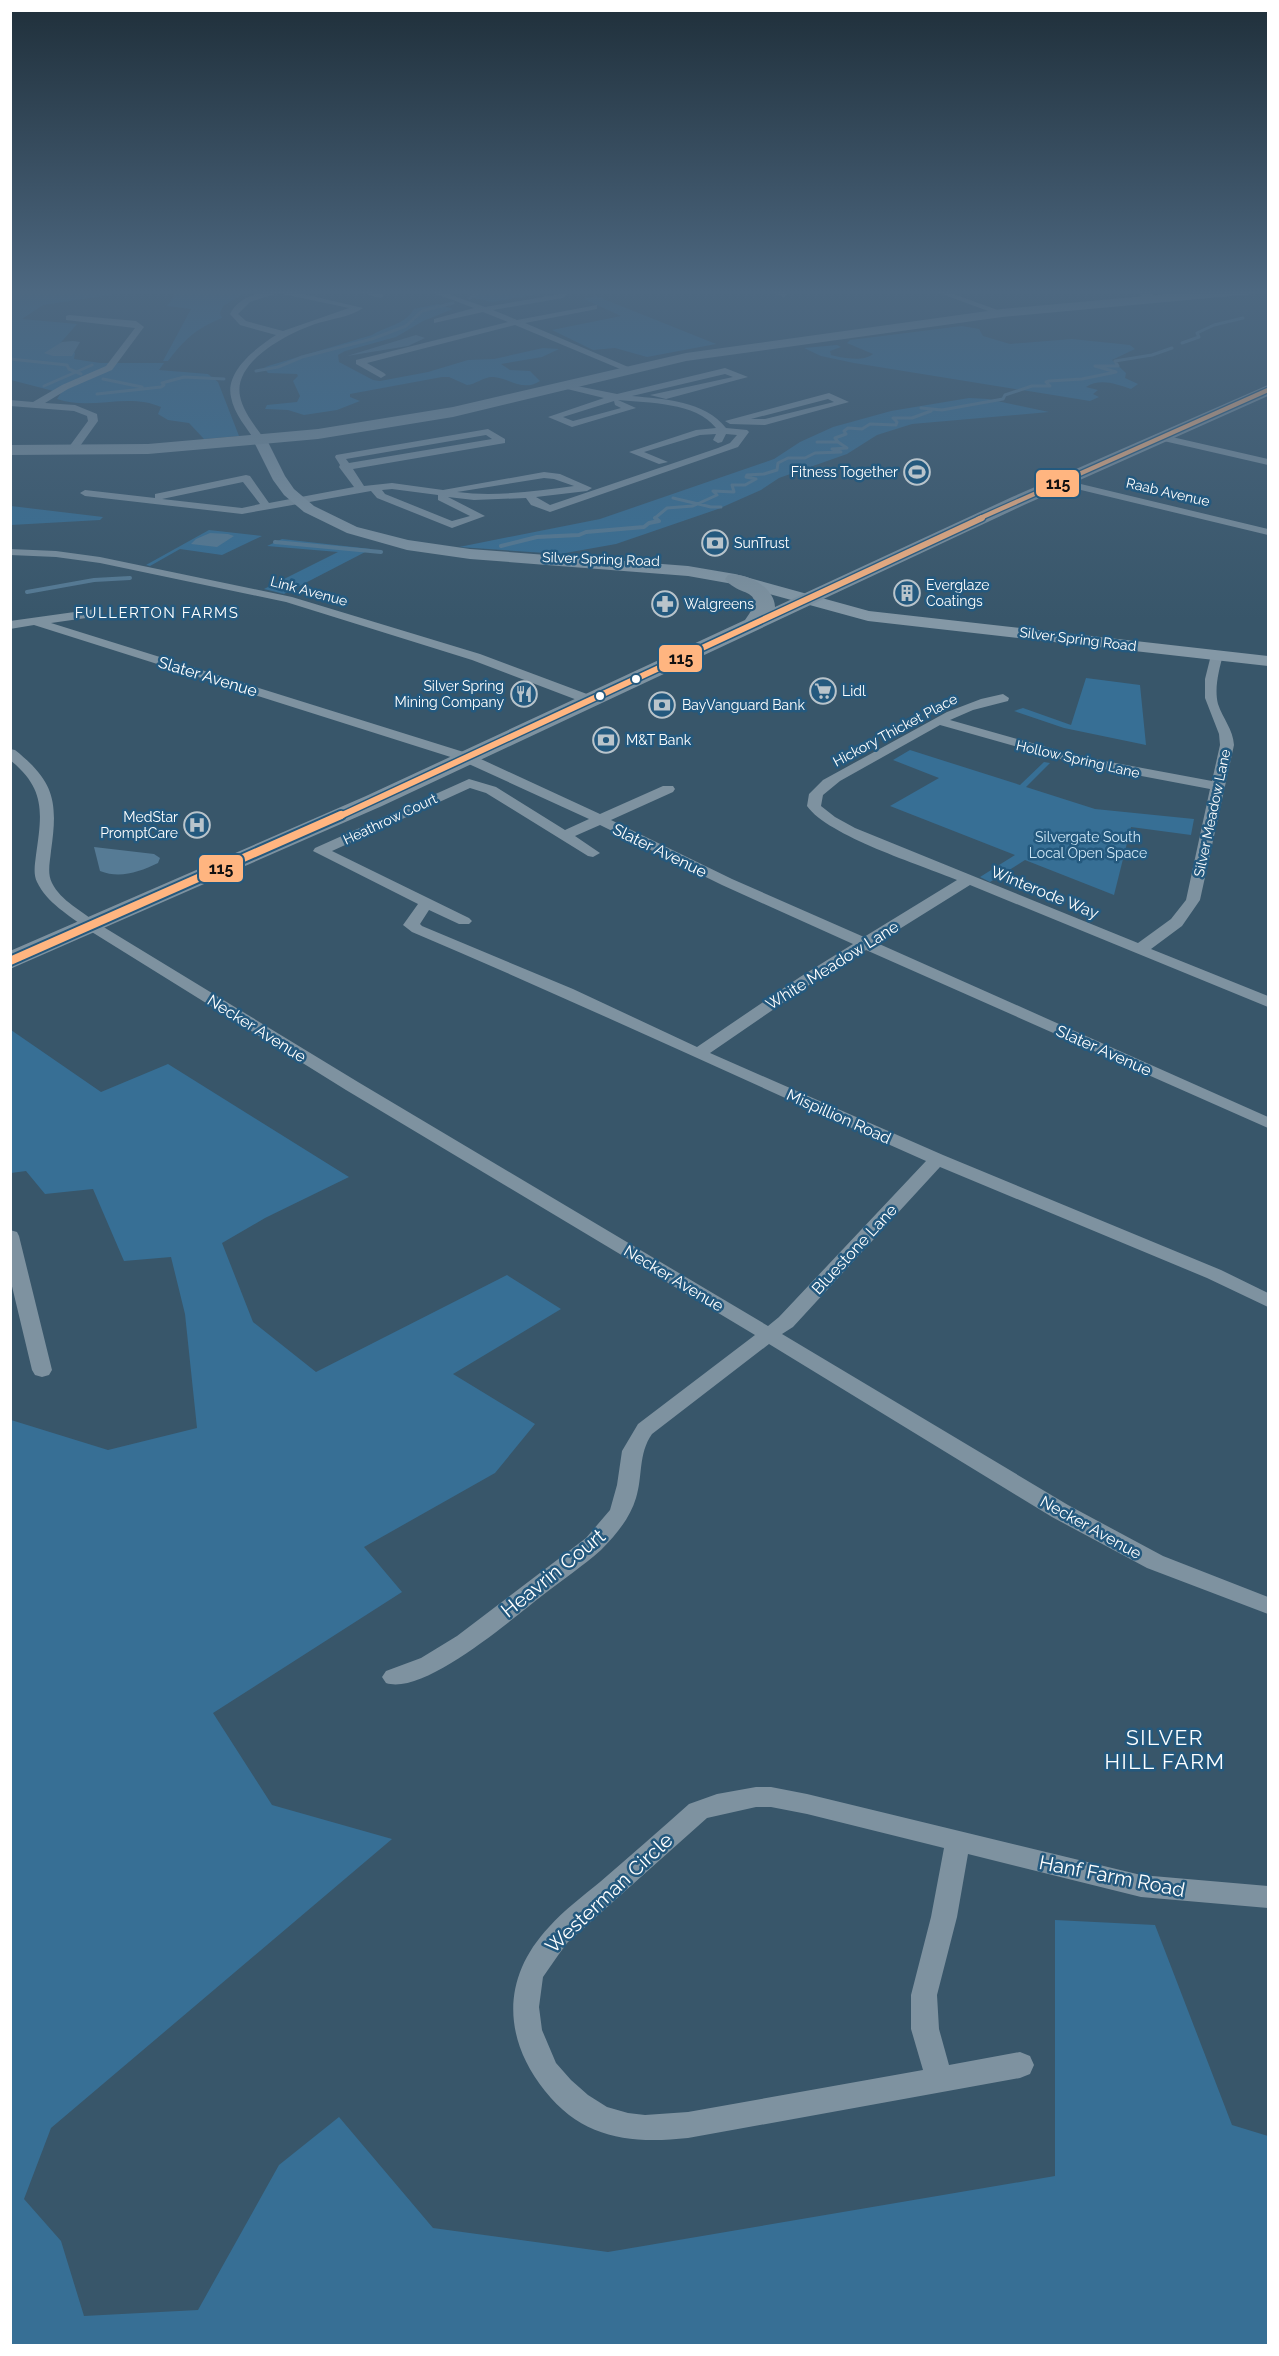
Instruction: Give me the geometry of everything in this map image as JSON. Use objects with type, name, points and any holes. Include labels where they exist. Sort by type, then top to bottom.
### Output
[{"type":"highway","points":[[10,961],[365,805],[1060,482],[1246,400]]},
{"type":"highway","points":[[735,579],[757,590],[765,600],[765,607],[753,624]]},
{"type":"main road","points":[[10,450],[148,449],[260,440],[424,417],[499,400]]},
{"type":"main road","name":"Silver Spring Road","points":[[260,440],[278,477],[297,501],[333,522],[385,540],[447,551],[655,567],[735,579],[811,597],[868,616],[1269,661]]},
{"type":"main road","name":"Silver Spring Road","points":[[522,558],[598,557],[685,563],[743,573],[787,584],[811,597]]},
{"type":"street","points":[[33,406],[43,400]]},
{"type":"street","points":[[237,400],[260,440]]},
{"type":"street","points":[[613,400],[553,417],[572,424],[631,408],[618,400]]},
{"type":"street","points":[[624,400],[668,405],[703,414],[715,420],[765,422],[844,402],[839,400]]},
{"type":"street","points":[[730,421],[813,400]]},
{"type":"street","points":[[10,403],[75,408],[92,414],[93,421],[71,451]]},
{"type":"street","points":[[715,420],[723,431]]},
{"type":"street","points":[[628,474],[715,443],[723,431]]},
{"type":"street","points":[[344,467],[501,441],[488,432],[340,457],[344,467],[361,489]]},
{"type":"street","points":[[529,495],[535,503],[550,509],[734,446],[744,432],[699,432],[634,452],[663,462]]},
{"type":"street","points":[[1158,437],[1269,462]]},
{"type":"street","points":[[85,493],[242,511],[374,488],[405,487],[444,495],[529,495],[587,488],[556,476],[544,475],[454,489],[444,495],[441,496],[444,501],[480,516],[452,525],[381,496],[374,488]]},
{"type":"street","points":[[146,500],[246,478],[267,507]]},
{"type":"street","name":"Raab Avenue","points":[[1060,482],[1269,532]]},
{"type":"street","name":"Link Avenue","points":[[10,552],[46,553],[91,559],[288,599],[476,657],[590,700]]},
{"type":"street","points":[[10,625],[96,613]]},
{"type":"street","name":"Slater Avenue","points":[[36,622],[465,757],[534,787],[727,882],[1269,1123]]},
{"type":"street","name":"Silver Meadow Lane","points":[[1139,950],[1177,924],[1191,906],[1219,786],[1227,738],[1226,730],[1212,702],[1211,684],[1216,655]]},
{"type":"street","name":"Hickory Thicket Place","points":[[814,806],[816,794],[822,787],[940,721],[979,703],[1003,698]]},
{"type":"street","name":"Hollow Spring Lane","points":[[940,721],[1063,757],[1141,774],[1219,786]]},
{"type":"street","name":"Necker Avenue","points":[[10,753],[30,768],[38,779],[49,805],[49,820],[41,866],[44,884],[57,899],[92,926],[361,1092],[1060,1511],[1120,1544],[1198,1581],[1269,1606]]},
{"type":"street","name":"Heathrow Court","points":[[464,921],[320,851],[469,783],[491,790],[593,853]]},
{"type":"street","points":[[563,836],[668,789]]},
{"type":"street","name":"Winterode Way","points":[[814,806],[819,813],[850,831],[1269,1002]]},
{"type":"street","name":"White Meadow Lane","points":[[698,1054],[806,980],[968,880]]},
{"type":"street","name":"Mispillion Road","points":[[426,904],[411,925],[567,992],[698,1054],[937,1159],[1194,1265],[1269,1301]]},
{"type":"street","name":"Bluestone Lane","points":[[768,1335],[786,1322],[937,1159]]},
{"type":"street","points":[[10,1236],[42,1370]]},
{"type":"street","name":"Heavrin Court","points":[[394,1677],[425,1666],[457,1648],[597,1541],[614,1520],[625,1498],[629,1457],[636,1438],[649,1424],[768,1335]]},
{"type":"street","name":"Westerman Circle","points":[[958,1842],[847,1813],[771,1797],[735,1799],[698,1811],[559,1934],[533,1970],[528,1984],[526,2008],[533,2051],[544,2070],[558,2087],[597,2116],[620,2125],[643,2128],[688,2125],[1020,2065]]},
{"type":"street","points":[[939,2079],[925,2029],[924,1995],[944,1917],[958,1842]]},
{"type":"street","name":"Hanf Farm Road","points":[[958,1842],[1141,1886],[1269,1897]]},
{"type":"green space","points":[[61,400],[225,400],[239,436],[204,439],[189,423],[168,420],[158,414],[161,407],[148,403],[136,401],[70,402]]},
{"type":"green space","points":[[298,400],[360,401],[337,410],[304,415],[288,410],[265,409],[267,405],[297,402]]},
{"type":"green space","points":[[957,400],[992,400],[1049,412],[912,424],[877,435],[847,454],[779,478],[761,490],[718,509],[616,544],[560,554],[459,547],[600,519],[774,459],[800,442],[833,427],[891,411]]},
{"type":"green space","points":[[11,506],[103,517],[100,520],[11,525]]},
{"type":"green space","points":[[209,530],[262,536],[222,555],[180,549],[150,566],[146,565]]},
{"type":"green space","points":[[282,539],[371,549],[284,594],[264,589],[338,552],[267,546]]},
{"type":"green space","points":[[1086,678],[1140,685],[1146,745],[1064,728],[1014,711],[1023,708],[1071,725]]},
{"type":"green space","name":"Silvergate South Local Open Space","points":[[910,750],[1020,785],[1044,762],[1050,763],[1026,787],[1095,809],[1194,819],[1191,835],[1131,827],[1114,895],[1025,860],[990,882],[980,877],[1015,855],[890,806],[939,778],[893,760]]},
{"type":"green space","points":[[11,1030],[101,1092],[168,1064],[349,1177],[265,1218],[222,1243],[253,1322],[316,1372],[507,1275],[561,1309],[453,1374],[535,1424],[495,1473],[364,1547],[402,1592],[213,1713],[272,1805],[392,1839],[51,2128],[24,2199],[61,2241],[84,2316],[198,2310],[279,2165],[339,2117],[433,2228],[608,2252],[1055,2176],[1055,1920],[1155,1925],[1232,2125],[1268,2136],[1268,2345],[11,2345],[11,1420],[108,1450],[197,1428],[185,1314],[171,1257],[124,1261],[93,1189],[45,1194],[26,1171],[11,1173]]},
{"type":"shaded area","points":[[210,533],[234,536],[217,547],[191,544],[196,539]]},
{"type":"shaded area","points":[[94,847],[154,854],[160,858],[158,863],[137,872],[107,873],[100,871]]},
{"type":"waterway","points":[[921,408],[942,410],[998,400]]},
{"type":"waterway","points":[[838,442],[835,438],[846,434],[844,431],[848,428],[862,429],[870,424],[896,425],[897,422],[893,418],[912,418],[931,411]]},
{"type":"waterway","points":[[817,442],[838,442]]},
{"type":"waterway","points":[[698,504],[717,495],[713,491],[734,492],[732,485],[745,485],[756,479],[746,477],[747,475],[764,474],[777,470],[778,463],[788,458],[805,458],[815,453],[841,452],[832,449],[847,448],[838,442]]},
{"type":"waterway","points":[[673,498],[698,504]]},
{"type":"waterway","points":[[655,518],[667,508],[698,504]]},
{"type":"waterway","points":[[698,504],[721,507]]},
{"type":"waterway","points":[[501,546],[537,537],[579,535],[586,532],[644,527],[649,523],[659,521],[655,518]]},
{"type":"waterway","points":[[275,542],[381,552]]},
{"type":"waterway","points":[[27,592],[94,580],[130,578]]},
{"type":"transit line","name":"115","points":[[10,961],[374,801],[1018,501],[1246,400]]},
{"type":"place","name":"Fitness Together","points":[[917,472]]},
{"type":"place","name":"SunTrust","points":[[715,543]]},
{"type":"place","name":"Everglaze Coatings","points":[[907,593]]},
{"type":"place","name":"Walgreens","points":[[665,604]]},
{"type":"place","name":"Lidl","points":[[823,691]]},
{"type":"place","name":"Silver Spring Mining Company","points":[[524,694]]},
{"type":"place","name":"BayVanguard Bank","points":[[662,705]]},
{"type":"place","name":"M&T Bank","points":[[606,740]]},
{"type":"place","name":"MedStar PromptCare","points":[[197,825]]},
{"type":"district","name":"FULLERTON FARMS","points":[[157,613]]},
{"type":"district","name":"SILVER HILL FARM","points":[[1165,1750]]}]
